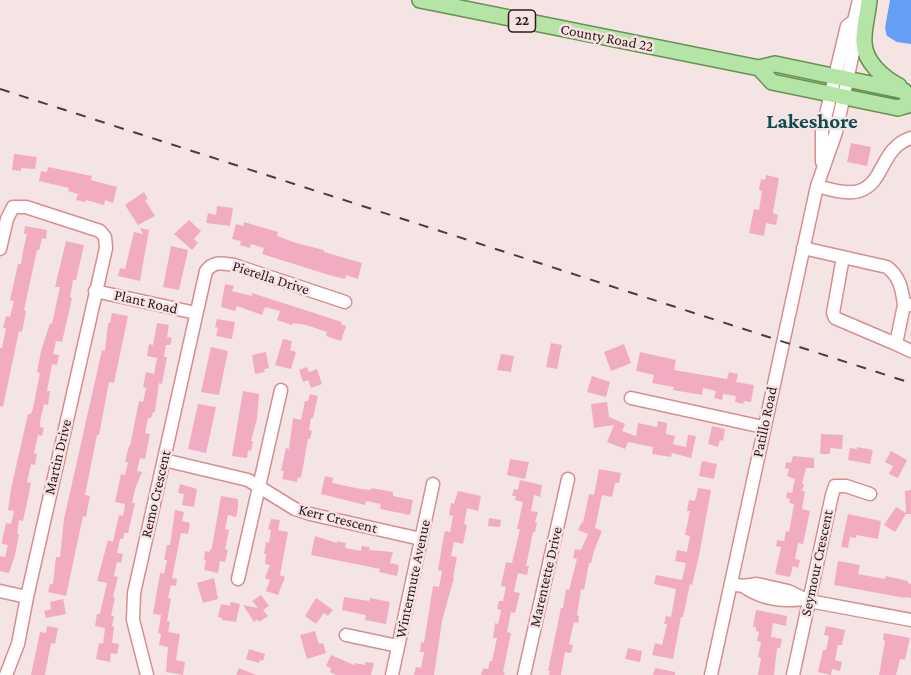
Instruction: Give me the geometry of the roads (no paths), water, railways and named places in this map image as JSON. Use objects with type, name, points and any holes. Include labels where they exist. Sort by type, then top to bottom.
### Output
[{"type":"main road","name":"County Road 22","points":[[420,0],[759,68],[775,63],[904,91],[911,103],[898,108],[772,82],[759,68]]},
{"type":"main road","points":[[869,0],[864,45],[869,59],[890,81],[911,89]]},
{"type":"street","name":"Patillo Road","points":[[711,675],[737,585],[763,427],[816,186],[836,132],[837,95],[858,29],[854,21],[859,0]]},
{"type":"street","points":[[816,186],[846,192],[860,191],[875,180],[890,151],[899,141],[911,138]]},
{"type":"street","points":[[0,249],[7,219],[13,207],[26,207],[91,227],[100,231],[105,237],[106,248],[95,291]]},
{"type":"street","points":[[803,248],[887,267],[894,273],[908,305],[906,322],[896,344]]},
{"type":"street","points":[[843,257],[833,313],[835,318],[911,351]]},
{"type":"street","name":"Pierella Drive","points":[[196,313],[206,272],[212,265],[221,263],[345,302]]},
{"type":"street","name":"Plant Road","points":[[95,291],[196,313]]},
{"type":"street","name":"Martin Drive","points":[[27,597],[95,291]]},
{"type":"street","name":"Remo Crescent","points":[[147,675],[136,634],[133,606],[196,313]]},
{"type":"street","points":[[238,579],[281,390]]},
{"type":"street","points":[[631,398],[763,427]]},
{"type":"street","points":[[164,460],[235,476],[259,487]]},
{"type":"street","name":"Marentette Drive","points":[[524,675],[568,479]]},
{"type":"street","name":"Wintermute Avenue","points":[[392,675],[433,484]]},
{"type":"street","name":"Seymour Crescent","points":[[793,675],[806,600],[832,495],[836,486],[846,486],[870,494]]},
{"type":"street","name":"Kerr Crescent","points":[[259,487],[295,509],[310,514],[421,539]]},
{"type":"street","points":[[737,585],[754,595],[786,601],[806,600],[911,620]]},
{"type":"street","points":[[0,591],[27,597],[18,644],[6,675]]},
{"type":"street","points":[[346,635],[398,646]]},
{"type":"water","points":[[890,0],[911,0],[911,44],[897,42],[887,36],[885,28]]},
{"type":"railway","points":[[0,89],[911,383]]},
{"type":"district","name":"Lakeshore","points":[[812,122]]}]
